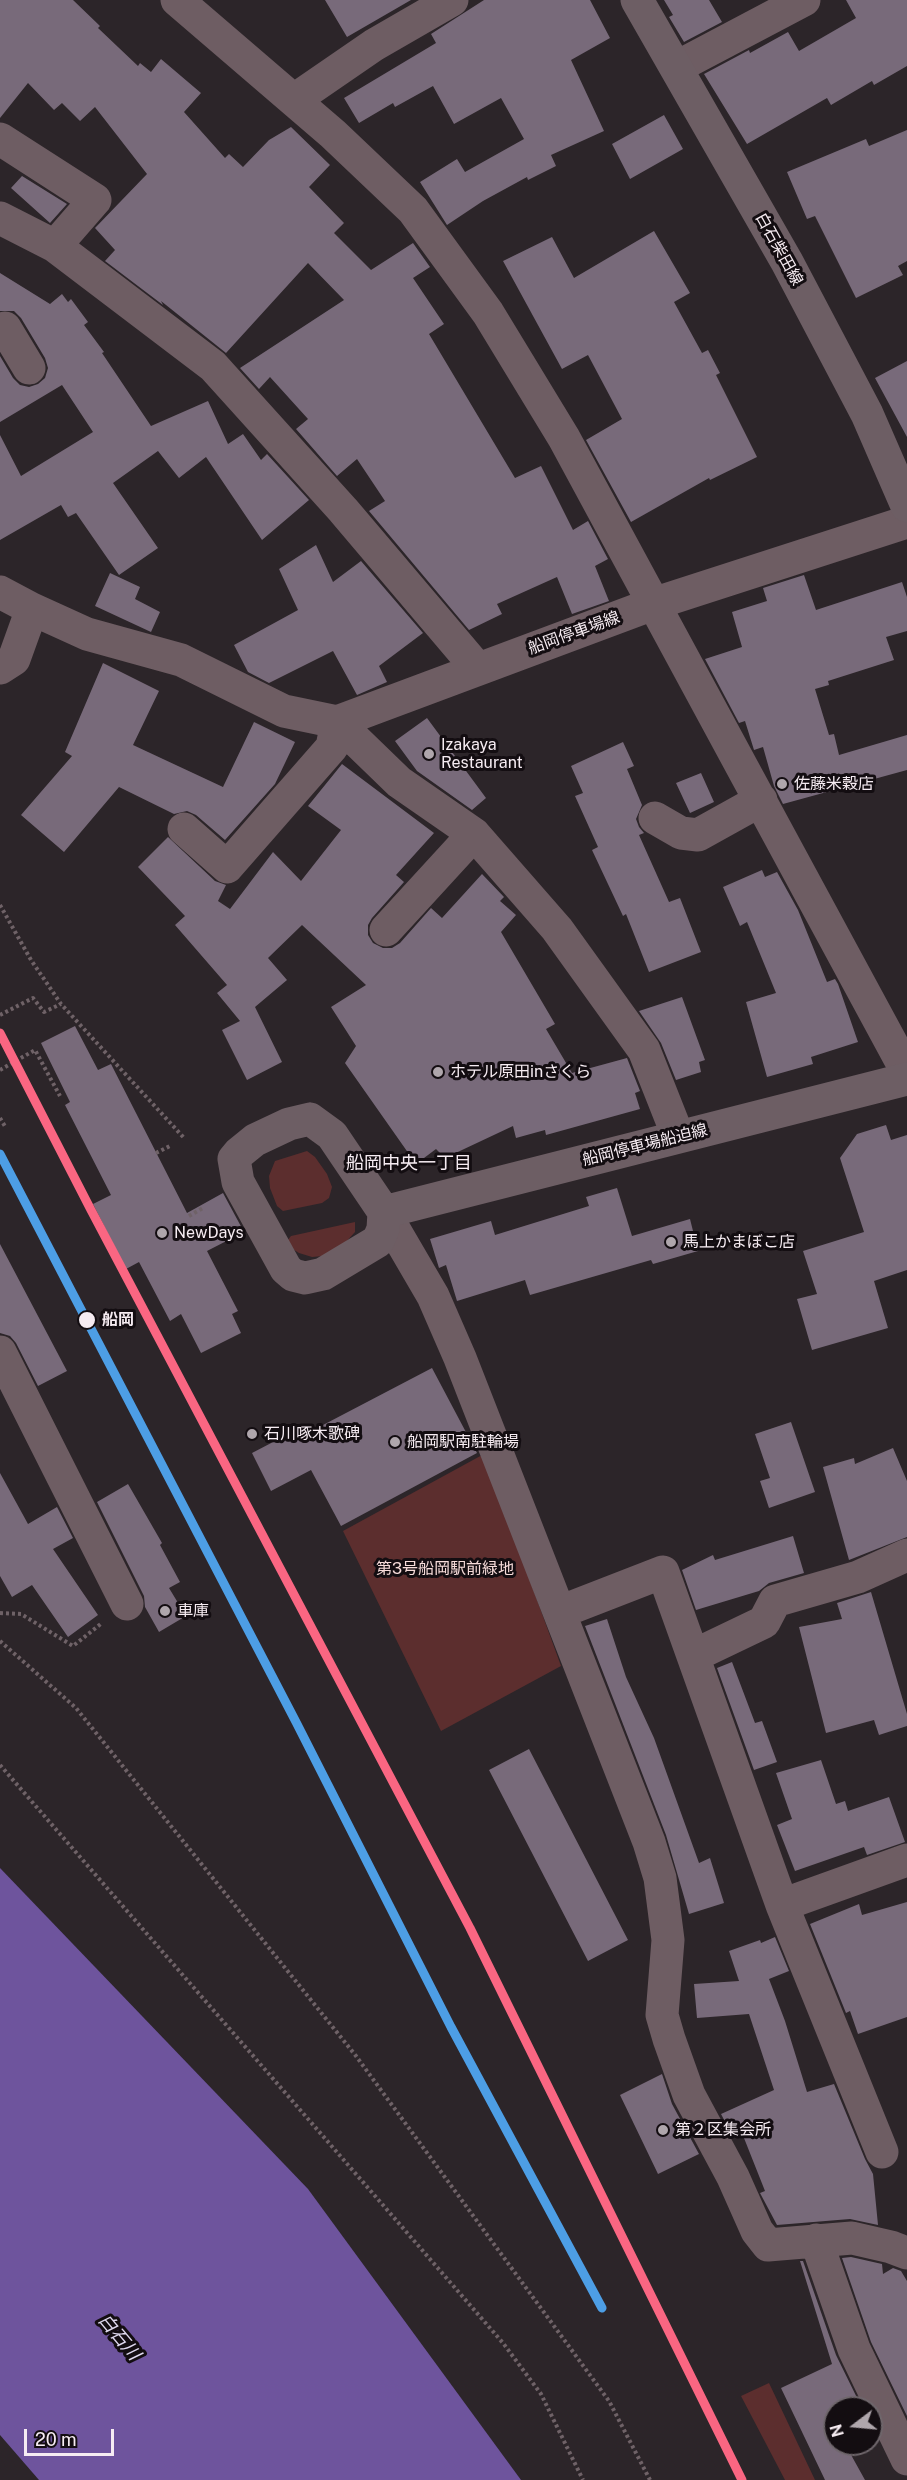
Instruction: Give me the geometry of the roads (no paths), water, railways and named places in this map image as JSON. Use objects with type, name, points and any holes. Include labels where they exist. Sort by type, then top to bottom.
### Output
[{"type":"main road","name":"白石柴田線","points":[[637,0],[787,261],[867,414],[907,506]]},
{"type":"main road","name":"船岡停車場船迫線","points":[[384,1212],[907,1079]]},
{"type":"main road","points":[[310,1119],[332,1134],[384,1212],[383,1230],[378,1241],[323,1274],[305,1278],[293,1275],[281,1260],[238,1182],[234,1159],[255,1140],[289,1124],[310,1119]]},
{"type":"street","points":[[177,0],[333,134],[413,210],[488,313],[564,438],[907,1072]]},
{"type":"street","points":[[294,100],[374,45],[452,0]]},
{"type":"street","points":[[677,67],[804,0]]},
{"type":"street","points":[[0,139],[95,200],[55,246]]},
{"type":"street","points":[[0,218],[55,246],[213,366],[343,510],[477,668]]},
{"type":"street","points":[[0,331],[5,328],[29,368]]},
{"type":"street","name":"船岡停車場線","points":[[337,722],[653,604],[907,522]]},
{"type":"street","points":[[0,592],[87,634],[181,660],[284,711],[337,722],[399,782],[474,834],[557,929],[644,1050],[678,1136]]},
{"type":"street","points":[[0,668],[14,659],[32,609]]},
{"type":"street","points":[[184,829],[227,867],[332,747],[337,722]]},
{"type":"street","points":[[655,818],[681,833],[698,835],[761,800]]},
{"type":"street","points":[[386,930],[474,834]]},
{"type":"street","points":[[384,1212],[433,1296],[460,1358],[649,1842],[660,1878],[668,1940],[662,2015],[689,2095],[733,2177],[757,2231],[768,2245],[852,2238],[907,2253]]},
{"type":"street","points":[[0,1352],[127,1604]]},
{"type":"street","points":[[693,1656],[764,1622],[775,1601],[858,1577],[907,1555]]},
{"type":"street","points":[[560,1612],[663,1572],[782,1905],[882,2152]]},
{"type":"street","points":[[782,1905],[907,1860]]},
{"type":"street","points":[[816,2240],[854,2349],[907,2459]]},
{"type":"water","name":"白石川","points":[[0,1868],[308,2189],[521,2480],[39,2480],[0,2435]]},
{"type":"place","name":"Izakaya Restaurant","points":[[429,754]]},
{"type":"place","name":"佐藤米穀店","points":[[782,784]]},
{"type":"place","name":"ホテル原田inさくら","points":[[438,1072]]},
{"type":"place","name":"NewDays","points":[[162,1233]]},
{"type":"place","name":"馬上かまぼこ店","points":[[671,1242]]},
{"type":"place","name":"船岡","points":[[87,1320]]},
{"type":"place","name":"石川啄木歌碑","points":[[252,1434]]},
{"type":"place","name":"船岡駅南駐輪場","points":[[395,1442]]},
{"type":"place","name":"車庫","points":[[165,1611]]},
{"type":"place","name":"第２区集会所","points":[[663,2130]]},
{"type":"district","name":"船岡中央一丁目","points":[[409,1163]]},
{"type":"park label","name":"第3号船岡駅前緑地","points":[[445,1569]]}]
